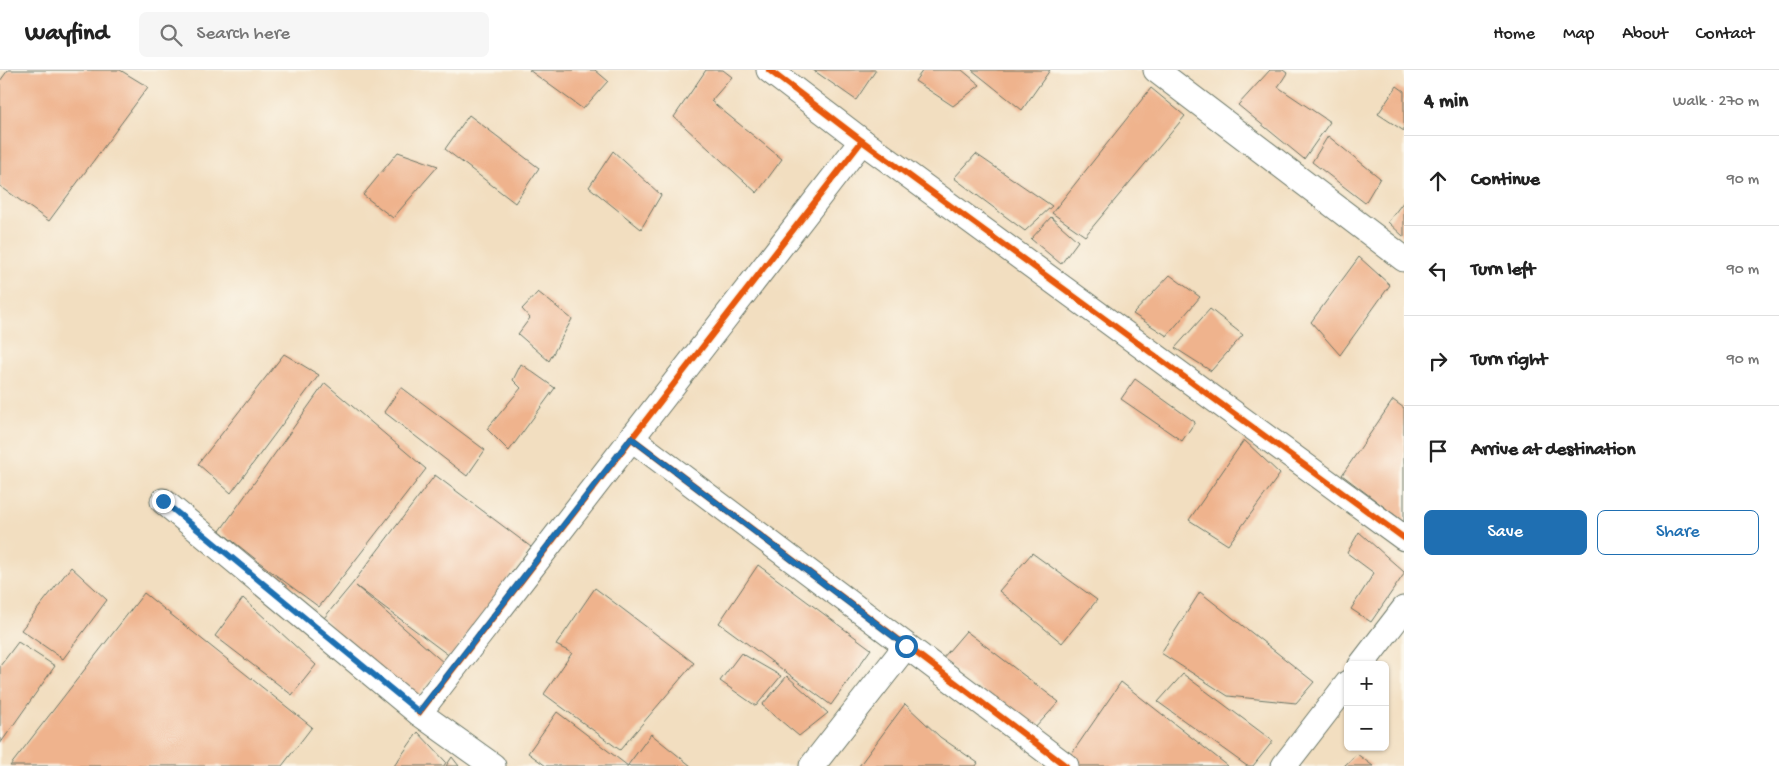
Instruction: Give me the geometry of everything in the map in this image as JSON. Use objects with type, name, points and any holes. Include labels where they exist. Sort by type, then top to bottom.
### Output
[{"type":"street","points":[[769,70],[862,141],[1404,538]]},
{"type":"street","points":[[1156,70],[1404,259]]},
{"type":"street","points":[[419,712],[862,141]]},
{"type":"street","points":[[631,438],[1066,766]]},
{"type":"street","points":[[163,501],[419,712],[493,766]]},
{"type":"street","points":[[1364,661],[1404,608]]},
{"type":"street","points":[[812,766],[906,646]]},
{"type":"street","points":[[1284,766],[1344,688]]},
{"type":"building","points":[[8,70],[120,70],[148,87],[49,221],[0,186],[0,81]]},
{"type":"building","points":[[529,70],[595,70],[608,81],[583,109]]},
{"type":"building","points":[[706,70],[723,70],[732,77],[711,101],[782,159],[757,193],[674,117]]},
{"type":"building","points":[[813,70],[876,70],[856,100]]},
{"type":"building","points":[[923,70],[962,70],[980,85],[953,106],[915,81]]},
{"type":"building","points":[[972,70],[1050,70],[1022,110]]},
{"type":"building","points":[[1270,70],[1283,70],[1287,73],[1278,87],[1330,122],[1304,159],[1238,105]]},
{"type":"building","points":[[1397,86],[1404,91],[1404,131],[1378,114]]},
{"type":"building","points":[[1151,88],[1185,116],[1085,236],[1052,213]]},
{"type":"building","points":[[469,115],[539,168],[515,203],[445,149]]},
{"type":"building","points":[[1328,136],[1380,178],[1365,203],[1312,162]]},
{"type":"building","points":[[613,151],[661,195],[641,229],[589,187]]},
{"type":"building","points":[[398,152],[438,166],[393,218],[363,195]]},
{"type":"building","points":[[976,154],[1052,206],[1025,231],[954,178]]},
{"type":"building","points":[[1404,201],[1404,237],[1388,222]]},
{"type":"building","points":[[1051,217],[1078,241],[1061,264],[1031,239]]},
{"type":"building","points":[[1359,257],[1390,285],[1340,355],[1311,322]]},
{"type":"building","points":[[1170,275],[1200,297],[1167,336],[1133,314]]},
{"type":"building","points":[[538,292],[572,319],[549,361],[518,334],[530,318],[522,309]]},
{"type":"building","points":[[1210,309],[1243,335],[1211,371],[1175,348]]},
{"type":"building","points":[[284,354],[319,375],[231,493],[198,464]]},
{"type":"building","points":[[521,364],[555,388],[509,451],[487,429],[521,388],[513,380]]},
{"type":"building","points":[[1135,379],[1195,422],[1182,441],[1121,399]]},
{"type":"building","points":[[325,383],[426,469],[319,607],[220,531]]},
{"type":"building","points":[[401,387],[485,450],[467,476],[384,412]]},
{"type":"building","points":[[1393,400],[1404,408],[1404,522],[1342,475]]},
{"type":"building","points":[[1244,440],[1280,474],[1228,545],[1189,520]]},
{"type":"building","points":[[435,475],[531,547],[451,657],[356,586],[444,663],[416,696],[339,636],[324,618]]},
{"type":"building","points":[[1359,532],[1404,572],[1371,622],[1351,609],[1374,573],[1347,553]]},
{"type":"building","points":[[1032,553],[1097,600],[1062,643],[999,591]]},
{"type":"building","points":[[758,565],[871,649],[831,705],[719,623]]},
{"type":"building","points":[[71,567],[107,600],[63,659],[21,630]]},
{"type":"building","points":[[595,588],[694,663],[620,750],[544,694],[572,653],[556,645]]},
{"type":"building","points":[[1200,592],[1314,682],[1296,703],[1228,696],[1161,653]]},
{"type":"building","points":[[144,593],[312,727],[282,766],[10,766]]},
{"type":"building","points":[[243,598],[316,665],[292,695],[215,636]]},
{"type":"building","points":[[966,631],[1059,702],[1033,730],[942,659]]},
{"type":"building","points":[[18,642],[55,666],[0,744],[0,666]]},
{"type":"building","points":[[741,653],[781,676],[756,706],[720,681]]},
{"type":"building","points":[[1183,674],[1273,741],[1253,766],[1247,766],[1158,702]]},
{"type":"building","points":[[787,676],[828,713],[799,736],[762,705]]},
{"type":"building","points":[[1121,682],[1228,766],[1077,766],[1068,759]]},
{"type":"building","points":[[905,704],[940,737],[978,763],[976,766],[859,766]]},
{"type":"building","points":[[557,712],[628,766],[546,766],[528,753]]},
{"type":"building","points":[[418,732],[446,762],[444,766],[394,766]]},
{"type":"building","points":[[651,734],[691,766],[628,765]]},
{"type":"building","points":[[1357,754],[1373,766],[1344,766]]},
{"type":"building","points":[[452,757],[459,766],[446,766]]},
{"type":"cycle path","points":[[769,70],[862,141],[1404,538]]},
{"type":"cycle path","points":[[419,713],[862,141]]},
{"type":"cycle path","points":[[631,438],[1066,766]]},
{"type":"route","points":[[163,501],[419,712],[631,438],[906,646]]}]
